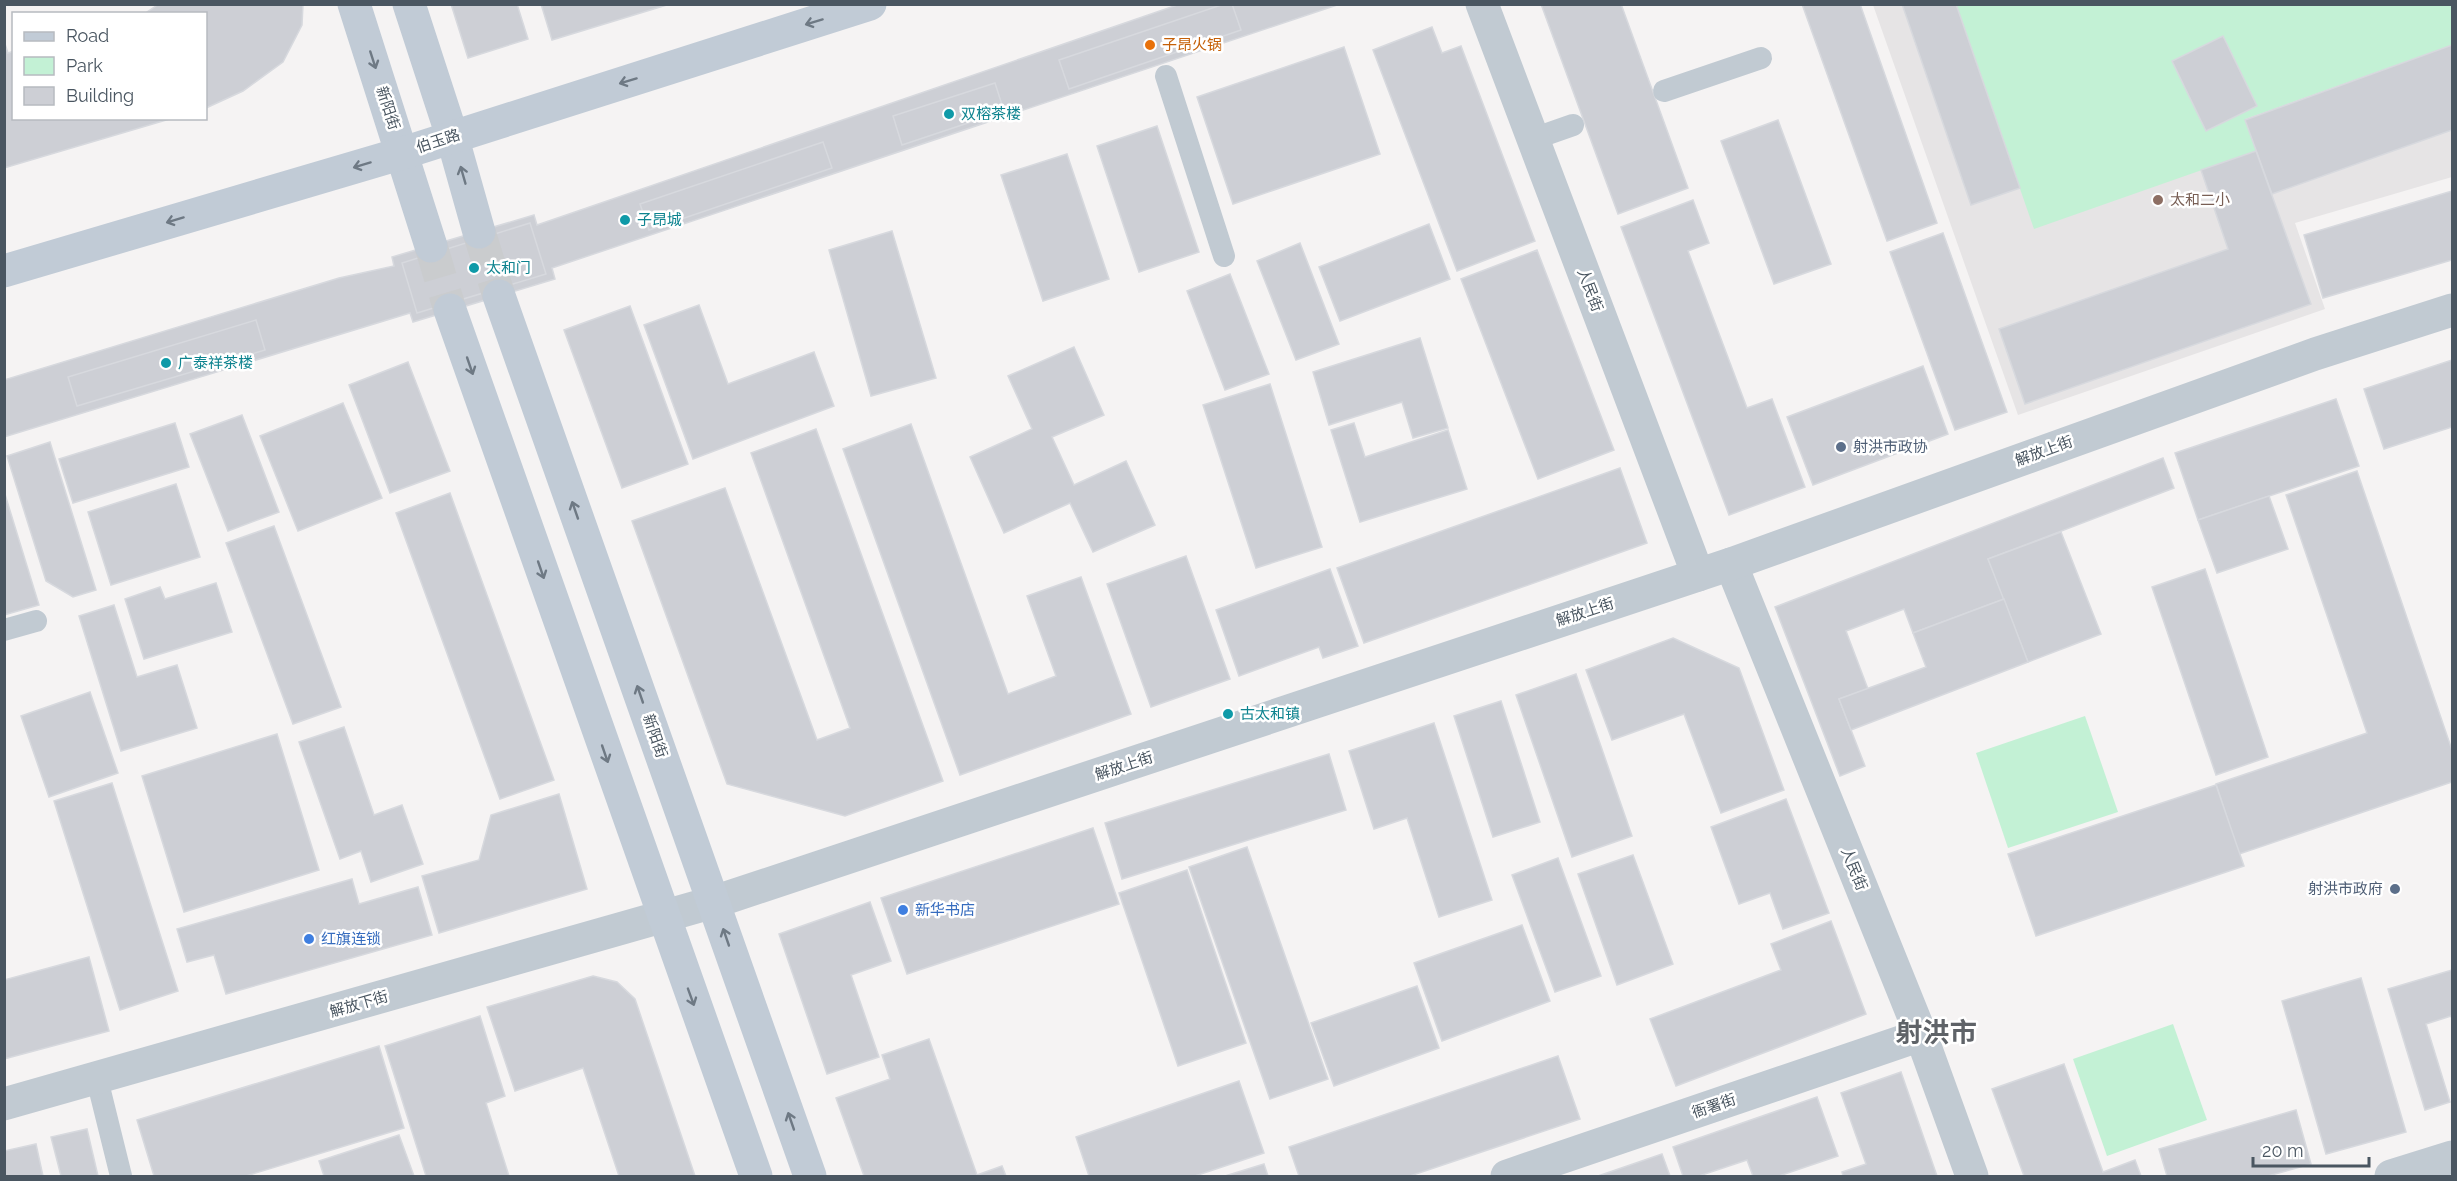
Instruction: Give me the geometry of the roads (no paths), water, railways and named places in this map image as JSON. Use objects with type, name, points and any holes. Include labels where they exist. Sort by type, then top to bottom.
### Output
[{"type":"main road","name":"新阳街","points":[[354,4],[431,246]]},
{"type":"main road","points":[[409,4],[452,136],[479,231]]},
{"type":"main road","name":"伯玉路","points":[[4,271],[403,153],[870,4]]},
{"type":"main road","name":"新阳街","points":[[499,296],[810,1176]]},
{"type":"main road","points":[[450,310],[662,917],[756,1176]]},
{"type":"street","name":"人民街","points":[[1482,4],[1698,575]]},
{"type":"street","name":"解放上街","points":[[714,902],[1731,564],[2315,354],[2452,310]]},
{"type":"street","name":"人民街","points":[[1731,564],[1921,1035],[1972,1176]]},
{"type":"street","name":"解放下街","points":[[4,1104],[714,902]]},
{"type":"street","name":"衙署街","points":[[1507,1176],[1921,1035]]},
{"type":"street","points":[[2391,1176],[2452,1157]]},
{"type":"lane","points":[[1664,91],[1761,58]]},
{"type":"lane","points":[[1166,76],[1224,256]]},
{"type":"lane","points":[[1533,139],[1573,124]]},
{"type":"lane","points":[[4,630],[36,621]]},
{"type":"lane","points":[[97,1079],[121,1176]]},
{"type":"tunnel","points":[[479,232],[499,296]]},
{"type":"tunnel","points":[[431,246],[450,310]]},
{"type":"place","name":"子昂火锅","points":[[1150,45]]},
{"type":"place","name":"双榕茶楼","points":[[949,114]]},
{"type":"place","name":"太和二小","points":[[2158,200]]},
{"type":"place","name":"子昂城","points":[[625,220]]},
{"type":"place","name":"太和门","points":[[474,268]]},
{"type":"place","name":"广泰祥茶楼","points":[[166,363]]},
{"type":"place","name":"射洪市政协","points":[[1841,447]]},
{"type":"place","name":"古太和镇","points":[[1228,714]]},
{"type":"place","name":"射洪市政府","points":[[2395,889]]},
{"type":"place","name":"新华书店","points":[[903,910]]},
{"type":"place","name":"红旗连锁","points":[[309,939]]},
{"type":"district","name":"射洪市","points":[[1936,1033]]}]
